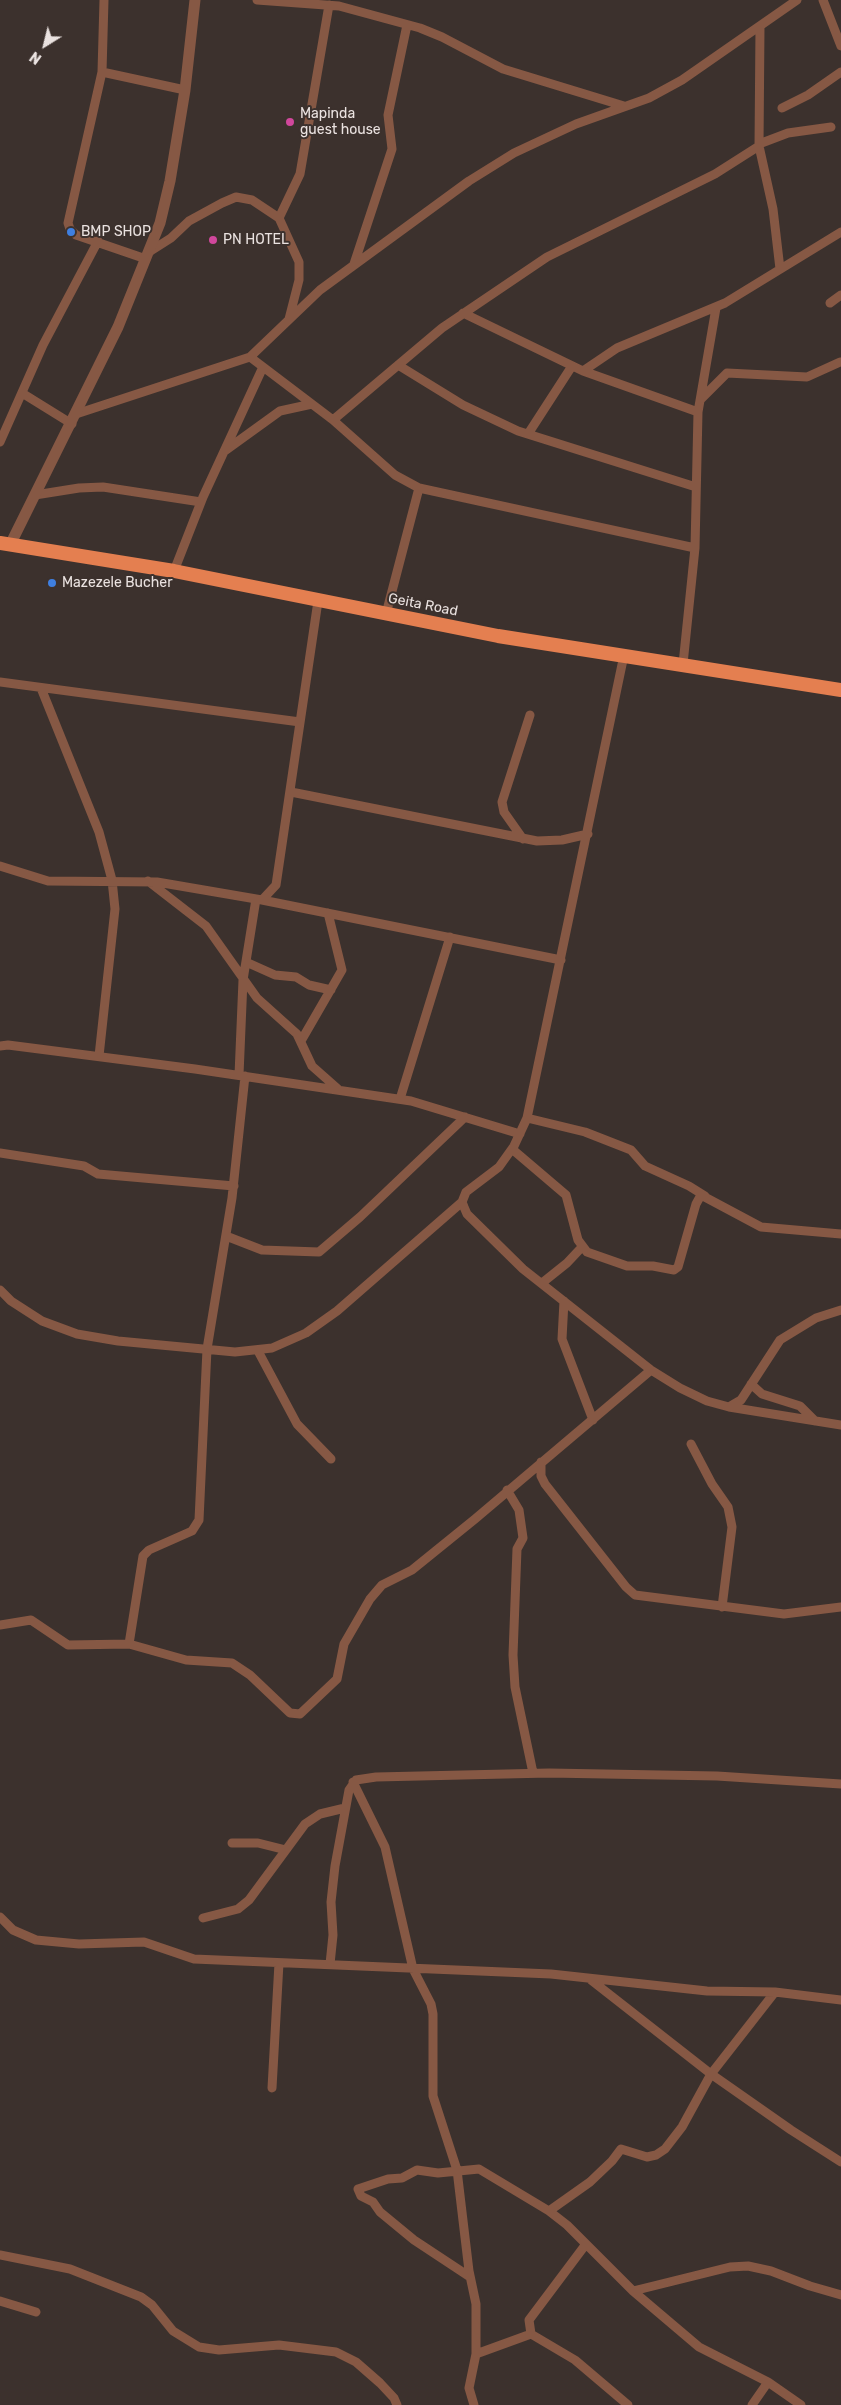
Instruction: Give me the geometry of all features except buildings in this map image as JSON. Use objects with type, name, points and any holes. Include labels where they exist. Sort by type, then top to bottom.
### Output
[{"type":"highway","name":"Geita Road","points":[[5,544],[174,571],[498,636],[841,690]]},
{"type":"street","points":[[104,0],[102,72],[68,223],[70,229],[76,234],[148,255]]},
{"type":"street","points":[[5,544],[35,495],[74,419],[118,327],[160,223],[170,181],[185,90],[195,0]]},
{"type":"street","points":[[257,0],[335,4],[442,37],[504,69],[624,106]]},
{"type":"street","points":[[22,393],[74,419],[250,357],[320,290],[469,180],[514,153],[576,124],[649,98],[682,80],[796,0]]},
{"type":"street","points":[[823,0],[841,46]]},
{"type":"street","points":[[279,218],[300,174],[335,4]]},
{"type":"street","points":[[354,264],[392,149],[388,115],[407,25]]},
{"type":"street","points":[[760,27],[759,145],[773,209],[780,269]]},
{"type":"street","points":[[102,72],[185,90]]},
{"type":"street","points":[[782,108],[808,96],[841,72]]},
{"type":"street","points":[[333,420],[463,313],[547,257],[715,174],[759,145],[788,133],[831,127]]},
{"type":"street","points":[[148,255],[172,238],[189,221],[236,197],[252,200],[279,218],[299,262],[299,280],[289,319]]},
{"type":"street","points":[[583,371],[617,348],[716,308],[841,232]]},
{"type":"street","points":[[0,442],[43,346],[98,241]]},
{"type":"street","points":[[830,303],[841,295]]},
{"type":"street","points":[[683,664],[695,548],[698,412],[716,308]]},
{"type":"street","points":[[463,313],[583,371],[698,412]]},
{"type":"street","points":[[250,357],[333,420],[395,475],[419,488],[695,548]]},
{"type":"street","points":[[700,400],[727,373],[807,377],[840,362]]},
{"type":"street","points":[[398,365],[463,405],[528,434],[696,487]]},
{"type":"street","points":[[528,434],[572,366]]},
{"type":"street","points":[[174,571],[201,502],[263,367]]},
{"type":"street","points":[[226,450],[280,411],[312,404]]},
{"type":"street","points":[[35,495],[79,488],[103,487],[201,502]]},
{"type":"street","points":[[386,614],[419,488]]},
{"type":"street","points":[[130,1644],[143,1556],[149,1550],[192,1531],[199,1520],[207,1349],[234,1186],[242,1075],[246,962],[260,899],[276,885],[318,600]]},
{"type":"street","points":[[0,1290],[11,1301],[42,1321],[77,1334],[118,1341],[235,1352],[258,1351],[287,1342],[314,1328],[337,1311],[462,1202],[466,1192],[499,1168],[512,1150],[527,1118],[624,655]]},
{"type":"street","points":[[0,682],[300,722]]},
{"type":"street","points":[[41,688],[99,832],[112,880],[115,909],[99,1056]]},
{"type":"street","points":[[523,839],[504,812],[502,802],[530,715]]},
{"type":"street","points":[[291,792],[523,839],[555,840],[588,834]]},
{"type":"street","points":[[0,866],[48,881],[147,881],[260,899],[561,960]]},
{"type":"street","points":[[147,881],[206,926],[257,998],[294,1030],[312,1066],[338,1090]]},
{"type":"street","points":[[300,1041],[331,990],[342,967],[328,913]]},
{"type":"street","points":[[400,1099],[450,937]]},
{"type":"street","points":[[246,962],[275,974],[296,977],[309,985],[331,990]]},
{"type":"street","points":[[0,1046],[8,1044],[99,1056],[400,1099],[520,1134]]},
{"type":"street","points":[[226,1236],[262,1250],[319,1252],[360,1217],[465,1117]]},
{"type":"street","points":[[527,1118],[586,1132],[631,1150],[645,1166],[689,1186],[761,1227],[841,1234]]},
{"type":"street","points":[[512,1150],[566,1195],[578,1240],[582,1247],[592,1255],[627,1266],[676,1269],[680,1264],[696,1204],[701,1195],[705,1196]]},
{"type":"street","points":[[0,1153],[84,1166],[98,1174],[234,1186]]},
{"type":"street","points":[[462,1202],[467,1214],[486,1234],[542,1283],[651,1370],[707,1401],[728,1407],[841,1425]]},
{"type":"street","points":[[542,1283],[567,1263],[582,1247]]},
{"type":"street","points":[[564,1301],[562,1339],[593,1420]]},
{"type":"street","points":[[728,1407],[740,1400],[780,1340],[816,1318],[841,1310]]},
{"type":"street","points":[[258,1351],[297,1424],[330,1459]]},
{"type":"street","points":[[0,1625],[31,1620],[68,1645],[130,1644],[186,1660],[232,1663],[250,1675],[290,1713],[300,1714],[337,1679],[344,1644],[376,1591],[382,1585],[412,1570],[651,1370]]},
{"type":"street","points":[[751,1384],[762,1394],[800,1406],[815,1421]]},
{"type":"street","points":[[692,1444],[712,1484],[728,1507],[732,1527],[722,1607]]},
{"type":"street","points":[[541,1462],[541,1476],[545,1484],[632,1592],[638,1596],[784,1614],[841,1607]]},
{"type":"street","points":[[507,1490],[519,1510],[523,1538],[517,1549],[512,1656],[515,1687],[533,1773]]},
{"type":"street","points":[[330,1964],[333,1936],[332,1896],[349,1790],[353,1782],[361,1778],[533,1773],[717,1776],[841,1784]]},
{"type":"street","points":[[353,1782],[385,1847],[413,1969],[431,2004],[434,2025],[433,2096],[457,2170],[470,2276],[476,2304],[476,2354],[469,2388],[474,2405]]},
{"type":"street","points":[[203,1918],[238,1909],[249,1900],[264,1877],[286,1850],[295,1834],[312,1817],[346,1808]]},
{"type":"street","points":[[232,1843],[258,1843],[286,1850]]},
{"type":"street","points":[[0,1917],[13,1930],[36,1940],[79,1944],[144,1942],[189,1959],[551,1974],[707,1991],[775,1992],[841,2000]]},
{"type":"street","points":[[272,2088],[278,1963]]},
{"type":"street","points":[[590,1979],[711,2074],[791,2130],[841,2162]]},
{"type":"street","points":[[549,2211],[590,2182],[612,2161],[621,2149],[647,2157],[656,2155],[665,2148],[682,2127],[711,2074],[775,1992]]},
{"type":"street","points":[[470,2276],[414,2240],[358,2191],[371,2183],[402,2178],[418,2170],[438,2173],[479,2169],[549,2211],[567,2225],[633,2291],[699,2347],[768,2382],[801,2405]]},
{"type":"street","points":[[530,2334],[529,2320],[586,2244]]},
{"type":"street","points":[[0,2255],[70,2269],[141,2298],[152,2305],[173,2331],[199,2347],[219,2350],[279,2345],[336,2352],[356,2362],[380,2383],[394,2398],[397,2405]]},
{"type":"street","points":[[633,2291],[730,2268],[748,2266],[771,2271],[810,2286],[841,2295]]},
{"type":"street","points":[[0,2301],[36,2312]]},
{"type":"street","points":[[476,2354],[530,2334]]},
{"type":"street","points":[[530,2334],[575,2360],[628,2405]]},
{"type":"street","points":[[752,2405],[768,2382]]},
{"type":"place","name":"Mapinda guest house","points":[[290,122]]},
{"type":"place","name":"BMP SHOP","points":[[71,232]]},
{"type":"place","name":"PN HOTEL","points":[[213,240]]},
{"type":"place","name":"Mazezele Bucher","points":[[52,583]]}]
